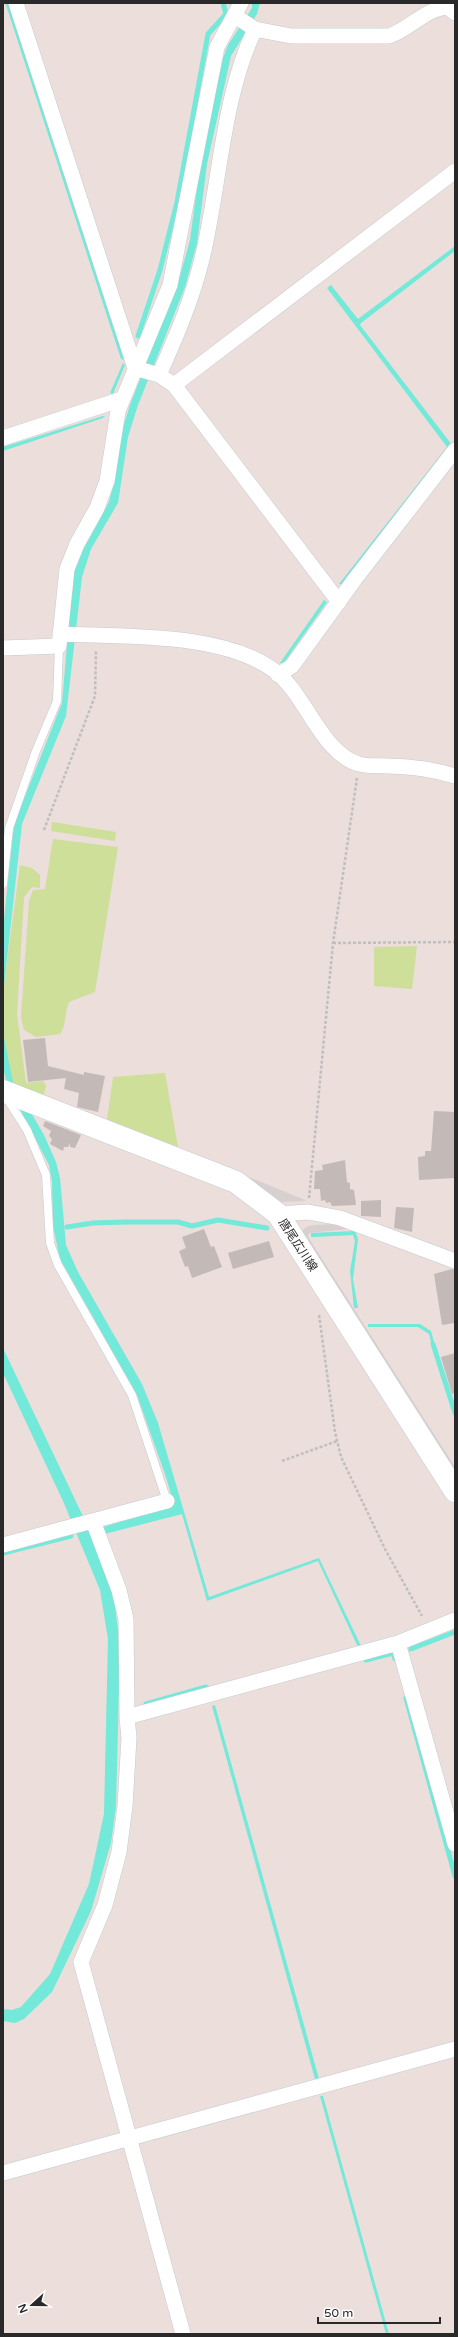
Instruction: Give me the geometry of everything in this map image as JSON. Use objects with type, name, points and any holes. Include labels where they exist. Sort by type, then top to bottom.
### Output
[{"type":"main road","name":"唐尾広川線","points":[[10,1094],[236,1182],[278,1214],[455,1491]]},
{"type":"street","points":[[16,3],[147,372],[174,385],[339,602]]},
{"type":"street","points":[[147,372],[170,285],[217,47],[238,10],[255,29],[291,36],[389,36],[399,32],[437,8],[448,7],[455,12]]},
{"type":"street","points":[[65,637],[66,569],[77,544],[97,508],[107,481],[118,411],[122,400],[147,372],[182,325],[202,259],[243,53],[255,29]]},
{"type":"street","points":[[174,385],[455,171]]},
{"type":"street","points":[[3,438],[122,400]]},
{"type":"street","points":[[278,675],[292,666],[455,450]]},
{"type":"street","points":[[3,648],[65,637],[96,635],[175,638],[231,651],[255,658],[278,675],[307,709],[334,750],[359,764],[430,768],[455,776]]},
{"type":"street","points":[[278,1214],[308,1212],[340,1218],[455,1262]]},
{"type":"street","points":[[3,1545],[167,1501]]},
{"type":"street","points":[[91,1522],[119,1590],[126,1619],[127,1717],[129,1738],[125,1806],[119,1852],[105,1905],[81,1962],[183,2334]]},
{"type":"street","points":[[127,1717],[398,1643],[455,1620]]},
{"type":"street","points":[[398,1643],[455,1844]]},
{"type":"street","points":[[3,2173],[455,2048]]},
{"type":"lane","points":[[3,884],[9,828],[36,751],[57,701],[65,637]]},
{"type":"lane","points":[[10,1094],[46,1175],[50,1243],[58,1265],[132,1395],[167,1501]]},
{"type":"path","points":[[44,830],[95,696],[96,635]]},
{"type":"path","points":[[308,1212],[333,943],[359,764]]},
{"type":"path","points":[[333,943],[455,942]]},
{"type":"path","points":[[319,1312],[337,1441],[341,1457],[386,1551],[430,1631]]},
{"type":"path","points":[[282,1461],[337,1441]]},
{"type":"green space","points":[[52,822],[116,832],[115,841],[51,831]]},
{"type":"green space","points":[[53,839],[118,847],[95,992],[69,1002],[66,1010],[64,1026],[60,1034],[36,1037],[24,1030],[21,1017],[29,901],[33,890],[45,889]]},
{"type":"green space","points":[[20,865],[32,868],[40,875],[40,888],[32,887],[24,897],[17,1014],[26,1083],[43,1081],[46,1086],[44,1095],[12,1083],[3,1039],[3,991]]},
{"type":"green space","points":[[417,946],[412,989],[374,986],[374,947]]},
{"type":"green space","points":[[165,1073],[178,1147],[107,1120],[113,1077]]},
{"type":"shaded area","points":[[249,1177],[305,1201],[281,1202],[272,1197]]},
{"type":"shaded area","points":[[334,1224],[349,1229],[309,1233],[308,1237],[455,1467],[455,1478],[302,1232],[306,1227],[314,1225]]},
{"type":"water","points":[[252,3],[260,3],[257,14],[231,56],[207,164],[197,243],[185,287],[138,405],[128,437],[118,503],[91,549],[82,577],[66,716],[22,824],[3,995],[3,929],[13,833],[16,819],[62,703],[73,574],[78,559],[109,502],[116,474],[121,434],[130,405],[180,276],[190,240],[200,165],[223,58],[228,45],[252,8]]},
{"type":"water","points":[[455,246],[455,251],[360,325],[452,445],[342,584],[339,584],[447,447],[327,288],[331,285],[358,319]]},
{"type":"water","points":[[123,363],[125,365],[113,394],[110,393]]},
{"type":"water","points":[[105,416],[103,418],[3,451],[3,447]]},
{"type":"water","points":[[324,600],[327,602],[283,664],[280,663]]},
{"type":"water","points":[[3,1033],[13,1082],[44,1135],[56,1162],[60,1178],[66,1245],[78,1272],[142,1384],[158,1423],[209,1597],[319,1558],[361,1646],[358,1647],[318,1561],[207,1601],[182,1514],[93,1537],[114,1598],[120,1646],[116,1806],[111,1843],[91,1911],[52,1992],[24,2019],[15,2023],[3,2021],[3,2009],[12,2010],[21,2007],[50,1974],[89,1884],[104,1814],[108,1639],[100,1590],[63,1501],[3,1373],[3,1348],[90,1531],[174,1505],[166,1477],[137,1395],[60,1259],[53,1226],[52,1181],[49,1165],[7,1084],[3,1068]]},
{"type":"water","points":[[355,1231],[358,1239],[353,1279],[358,1308],[354,1308],[350,1271],[355,1241],[353,1235],[311,1237],[311,1233]]},
{"type":"water","points":[[368,1324],[420,1324],[431,1331],[436,1349],[433,1350],[429,1334],[418,1327],[368,1327]]},
{"type":"water","points":[[215,1705],[319,2079],[315,2079],[212,1706]]},
{"type":"water","points":[[320,2096],[323,2096],[389,2334],[386,2334]]},
{"type":"building","points":[[45,1038],[48,1066],[84,1075],[84,1072],[105,1076],[98,1112],[77,1107],[79,1093],[64,1089],[66,1078],[28,1082],[23,1040]]},
{"type":"building","points":[[434,1111],[455,1112],[454,1178],[419,1180],[418,1157],[425,1156],[425,1151],[431,1151]]},
{"type":"building","points":[[45,1121],[81,1135],[75,1148],[70,1147],[70,1143],[68,1147],[64,1147],[63,1151],[50,1144],[52,1139],[49,1136],[51,1131],[43,1126]]},
{"type":"building","points":[[345,1160],[347,1182],[350,1183],[350,1189],[354,1190],[356,1205],[332,1206],[330,1202],[326,1203],[325,1200],[321,1201],[320,1189],[314,1189],[315,1171],[323,1170],[322,1165]]},
{"type":"building","points":[[381,1200],[381,1217],[361,1216],[361,1201]]},
{"type":"building","points":[[396,1207],[414,1208],[412,1232],[394,1228]]},
{"type":"building","points":[[204,1229],[211,1247],[214,1246],[222,1267],[192,1278],[188,1266],[185,1267],[179,1251],[186,1248],[182,1237]]},
{"type":"building","points":[[269,1241],[274,1257],[233,1269],[228,1253]]},
{"type":"building","points":[[452,1269],[455,1270],[455,1323],[442,1325],[434,1274]]},
{"type":"building","points":[[455,1353],[455,1393],[452,1394],[441,1357]]},
{"type":"waterway","points":[[8,3],[123,357]]},
{"type":"waterway","points":[[138,336],[160,270],[177,202],[208,34],[226,14],[223,3]]},
{"type":"waterway","points":[[67,1227],[93,1223],[126,1222],[178,1222],[192,1226],[218,1220],[267,1228]]},
{"type":"waterway","points":[[433,1344],[455,1413]]},
{"type":"waterway","points":[[3,1553],[71,1536]]},
{"type":"waterway","points":[[411,1649],[455,1632]]},
{"type":"waterway","points":[[366,1660],[393,1653],[395,1659]]},
{"type":"waterway","points":[[146,1704],[206,1687]]},
{"type":"waterway","points":[[406,1698],[455,1876]]}]
